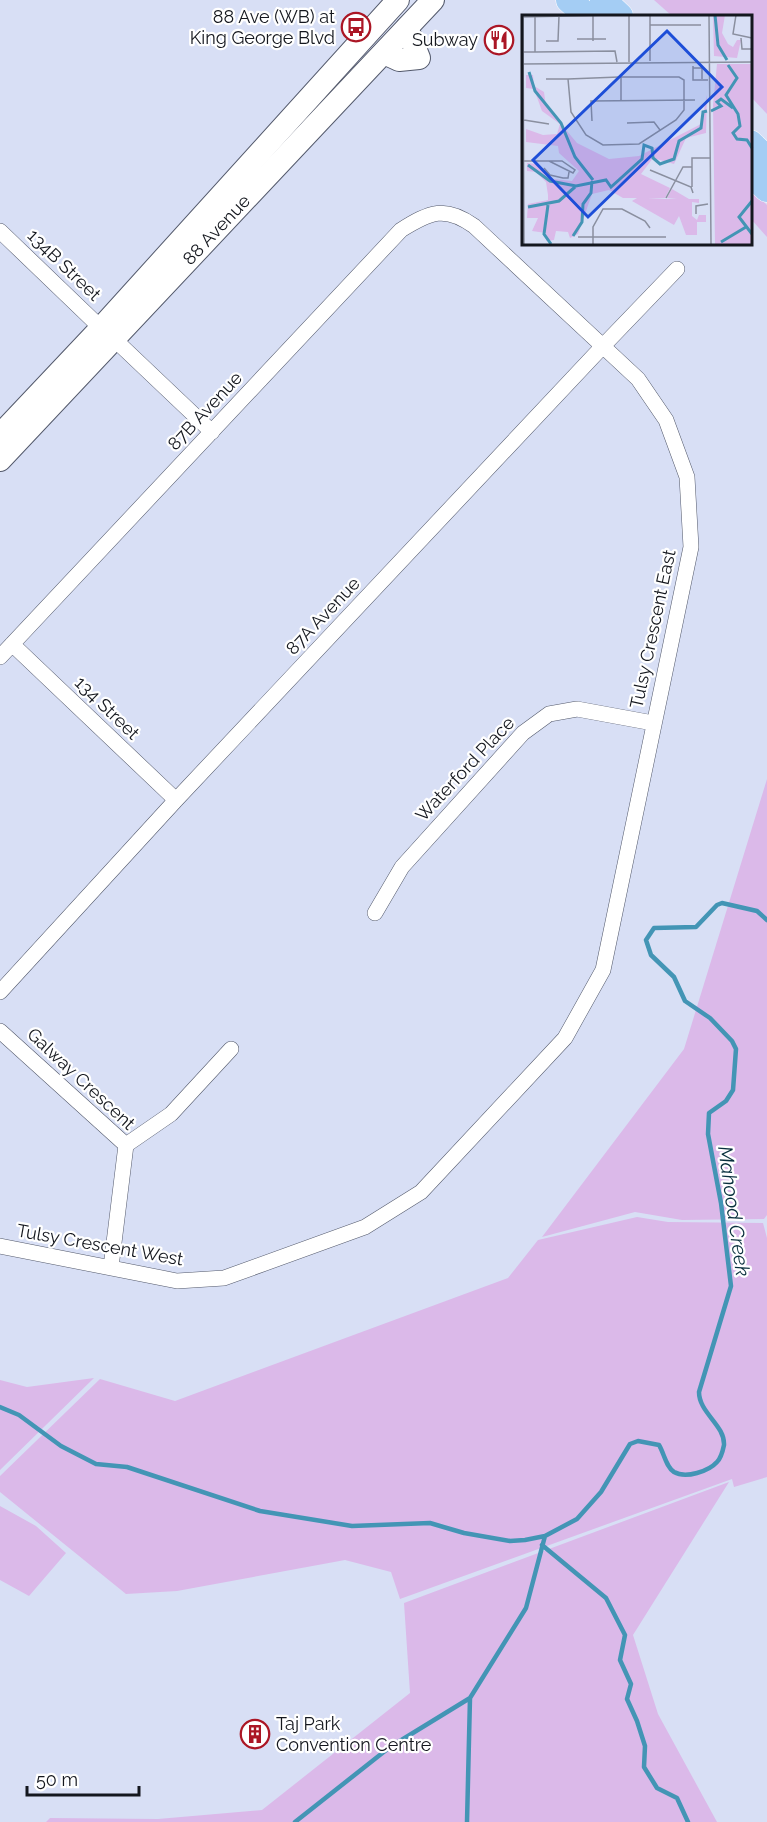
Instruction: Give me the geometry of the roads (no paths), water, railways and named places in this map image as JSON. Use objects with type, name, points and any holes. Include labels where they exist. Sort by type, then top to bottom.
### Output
[{"type":"main road","name":"88 Avenue","points":[[0,460],[107,333],[399,0]]},
{"type":"main road","name":"88 Avenue","points":[[0,435],[107,333],[384,52],[399,60],[419,58],[407,28],[433,0]]},
{"type":"main road","points":[[569,0],[586,15]]},
{"type":"main road","points":[[603,0],[619,15]]},
{"type":"main road","points":[[752,144],[767,159]]},
{"type":"main road","points":[[752,175],[767,189]]},
{"type":"street","name":"Tulsy Crescent East","points":[[450,213],[474,226],[638,379],[666,420],[687,477],[691,547],[603,970],[565,1038],[547,1057]]},
{"type":"street","name":"87B Avenue","points":[[0,657],[401,230],[423,216],[450,213]]},
{"type":"street","name":"134B Street","points":[[0,231],[212,432]]},
{"type":"street","name":"87A Avenue","points":[[0,992],[176,800],[677,269]]},
{"type":"street","name":"134 Street","points":[[12,644],[176,800]]},
{"type":"street","name":"Waterford Place","points":[[375,913],[402,867],[523,733],[549,714],[577,709],[653,723]]},
{"type":"street","name":"Galway Crescent","points":[[0,1031],[126,1145],[111,1267]]},
{"type":"street","points":[[126,1145],[171,1114],[231,1049]]},
{"type":"street","name":"Tulsy Crescent West","points":[[0,1246],[177,1281],[224,1278],[365,1227],[421,1192],[547,1057]]},
{"type":"waterway","name":"Mahood Creek","points":[[295,1822],[390,1747],[470,1698],[526,1608],[545,1536],[577,1519],[601,1492],[630,1444],[638,1441],[659,1445],[669,1467],[674,1472],[685,1475],[703,1471],[720,1458],[724,1445],[721,1431],[703,1406],[699,1392],[731,1286],[721,1203],[708,1134],[709,1113],[726,1101],[733,1090],[736,1049],[732,1041],[710,1018],[685,1001],[674,977],[651,955],[646,940],[654,928],[696,927],[717,905],[722,903],[757,911],[767,920]]},
{"type":"waterway","points":[[0,1407],[19,1415],[61,1446],[96,1464],[127,1467],[260,1511],[352,1526],[430,1523],[464,1533],[510,1541],[545,1536]]},
{"type":"waterway","points":[[542,1545],[606,1598],[625,1635],[620,1660],[631,1684],[627,1699],[645,1746],[644,1767],[657,1788],[677,1798],[688,1822]]},
{"type":"waterway","points":[[467,1822],[470,1698]]},
{"type":"place","name":"88 Ave (WB) at King George Blvd","points":[[356,27]]},
{"type":"place","name":"Subway","points":[[499,40]]},
{"type":"place","name":"Taj Park Convention Centre","points":[[255,1734]]}]
